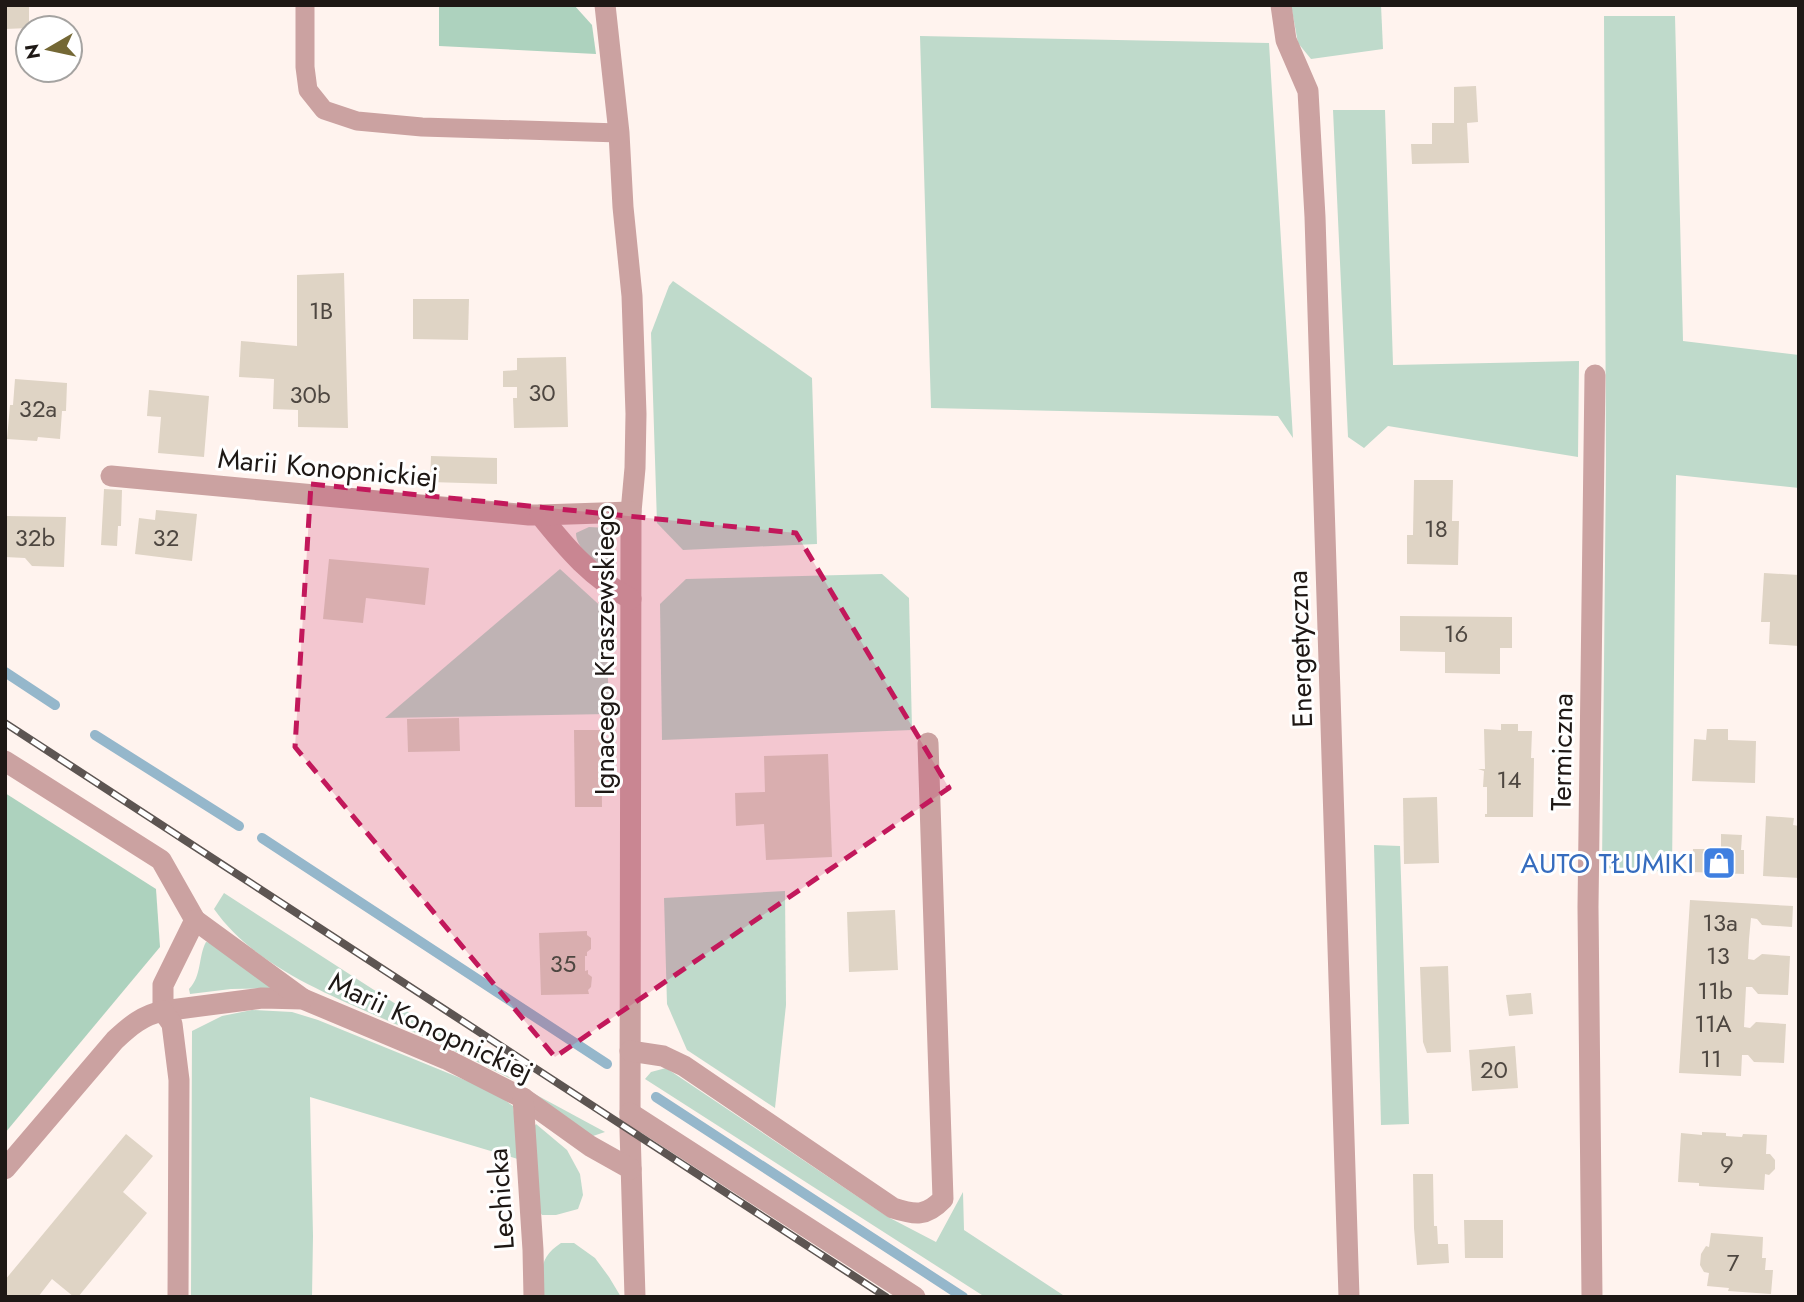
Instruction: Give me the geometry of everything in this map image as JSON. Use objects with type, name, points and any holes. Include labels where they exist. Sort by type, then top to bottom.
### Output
[{"type":"street","points":[[592,5],[606,15]]},
{"type":"street","name":"Energetyczna","points":[[1281,5],[1286,40],[1308,91],[1315,217],[1349,1297]]},
{"type":"street","name":"Ignacego Kraszewskiego","points":[[606,15],[632,296],[636,414],[631,512],[630,1051],[635,1297]]},
{"type":"street","name":"Termiczna","points":[[1591,1297],[1588,907],[1594,375]]},
{"type":"street","name":"Marii Konopnickiej","points":[[111,476],[529,515],[631,512]]},
{"type":"street","points":[[540,515],[568,550],[608,586],[631,599]]},
{"type":"street","points":[[630,1051],[663,1055],[684,1066],[893,1208],[912,1214],[931,1211],[943,1199],[928,743]]},
{"type":"street","points":[[5,761],[161,860],[195,920],[303,999]]},
{"type":"street","points":[[177,1297],[179,1080],[172,1024],[163,1011],[163,985],[195,920]]},
{"type":"street","name":"Marii Konopnickiej","points":[[5,1169],[115,1040],[148,1014],[262,998],[303,999],[446,1059],[523,1098],[590,1146],[631,1169]]},
{"type":"street","name":"Lechicka","points":[[523,1098],[534,1297]]},
{"type":"street","points":[[630,1113],[915,1297]]},
{"type":"lane","points":[[305,5],[305,67],[308,90],[324,110],[357,121],[422,127],[619,133]]},
{"type":"highlighted area","points":[[311,484],[796,533],[949,788],[555,1057],[295,747]]},
{"type":"green space","points":[[439,5],[574,5],[592,25],[596,54],[439,46]]},
{"type":"green space","points":[[1291,5],[1381,5],[1383,49],[1311,59],[1298,43]]},
{"type":"green space","points":[[1604,16],[1675,16],[1683,341],[1799,355],[1799,488],[1676,475],[1672,872],[1602,868],[1606,461]]},
{"type":"green space","points":[[920,36],[1269,43],[1293,438],[1278,416],[931,408]]},
{"type":"green space","points":[[1333,110],[1385,110],[1393,365],[1579,361],[1578,457],[1388,426],[1364,448],[1348,437]]},
{"type":"green space","points":[[673,281],[812,378],[817,544],[683,550],[657,523],[651,333]]},
{"type":"green space","points":[[589,527],[607,528],[610,537],[610,567],[604,568],[579,544],[576,533]]},
{"type":"green space","points":[[560,569],[606,611],[609,714],[385,718]]},
{"type":"green space","points":[[882,574],[909,598],[912,730],[662,740],[660,604],[686,579]]},
{"type":"green space","points":[[5,793],[156,889],[160,947],[5,1133]]},
{"type":"green space","points":[[1374,845],[1400,846],[1409,1124],[1381,1125]]},
{"type":"green space","points":[[785,891],[786,1005],[775,1108],[687,1050],[667,1004],[664,898]]},
{"type":"green space","points":[[224,893],[515,1081],[319,990],[272,963],[250,947],[214,909]]},
{"type":"green space","points":[[206,942],[213,943],[276,988],[231,989],[190,994],[189,989],[196,978]]},
{"type":"green space","points":[[252,1010],[292,1012],[318,1020],[492,1091],[513,1106],[521,1160],[310,1097],[312,1297],[191,1297],[192,1031],[222,1016]]},
{"type":"green space","points":[[666,1068],[888,1217],[936,1242],[963,1192],[964,1230],[1066,1297],[985,1297],[645,1079],[651,1072]]},
{"type":"green space","points":[[531,1092],[605,1132],[593,1136],[579,1130]]},
{"type":"green space","points":[[536,1124],[567,1150],[580,1174],[583,1195],[578,1209],[556,1215],[542,1215],[538,1209],[533,1129]]},
{"type":"green space","points":[[561,1243],[574,1243],[595,1258],[621,1297],[541,1297],[545,1260]]},
{"type":"building","points":[[5,5],[29,5],[29,14],[14,14],[14,29],[5,29]]},
{"type":"building","points":[[1476,86],[1478,122],[1467,123],[1469,163],[1412,164],[1411,144],[1432,144],[1432,123],[1454,123],[1454,87]]},
{"type":"building","points":[[344,273],[348,428],[298,427],[298,410],[273,409],[274,379],[239,377],[241,341],[297,346],[297,275]]},
{"type":"building","points":[[413,299],[469,299],[468,340],[413,339]]},
{"type":"building","points":[[566,357],[568,427],[514,428],[513,398],[517,398],[517,387],[503,387],[503,371],[517,370],[517,358]]},
{"type":"building","points":[[15,379],[67,383],[66,411],[62,411],[60,439],[7,439]]},
{"type":"building","points":[[149,390],[209,396],[204,457],[158,453],[161,417],[147,416]]},
{"type":"building","points":[[431,456],[497,458],[497,484],[430,482]]},
{"type":"building","points":[[1414,480],[1453,480],[1452,521],[1459,521],[1458,565],[1407,564],[1407,535],[1413,535]]},
{"type":"building","points":[[104,489],[122,490],[121,526],[118,526],[117,546],[101,545]]},
{"type":"building","points":[[156,510],[197,514],[192,561],[135,554],[139,518],[155,520]]},
{"type":"building","points":[[5,516],[66,517],[64,567],[32,566],[25,558],[5,557]]},
{"type":"building","points":[[329,559],[429,568],[425,605],[366,598],[363,623],[323,619]]},
{"type":"building","points":[[1764,573],[1799,575],[1799,646],[1769,644],[1770,622],[1761,622]]},
{"type":"building","points":[[1400,616],[1512,617],[1512,648],[1500,648],[1500,674],[1445,673],[1445,652],[1400,651]]},
{"type":"building","points":[[459,718],[460,751],[408,752],[407,719]]},
{"type":"building","points":[[1501,724],[1518,724],[1518,731],[1532,731],[1533,817],[1485,817],[1487,787],[1483,787],[1484,771],[1478,769],[1485,769],[1484,729],[1501,730]]},
{"type":"building","points":[[1707,729],[1728,729],[1728,740],[1756,741],[1755,783],[1692,781],[1694,739],[1706,740]]},
{"type":"building","points":[[574,730],[601,730],[602,807],[575,807]]},
{"type":"building","points":[[828,754],[832,857],[766,860],[764,824],[736,826],[735,793],[765,792],[764,756]]},
{"type":"building","points":[[1437,797],[1439,863],[1404,864],[1403,798]]},
{"type":"building","points":[[1766,816],[1794,818],[1793,825],[1799,826],[1799,878],[1763,876]]},
{"type":"building","points":[[1721,834],[1742,835],[1744,874],[1692,872],[1693,849],[1721,849]]},
{"type":"building","points":[[1690,900],[1793,906],[1792,927],[1762,925],[1757,919],[1751,918],[1749,939],[1748,959],[1754,960],[1762,954],[1790,956],[1788,995],[1758,994],[1752,987],[1746,987],[1744,1027],[1750,1028],[1756,1022],[1786,1024],[1784,1063],[1754,1062],[1748,1055],[1742,1055],[1741,1076],[1679,1073]]},
{"type":"building","points":[[895,910],[898,970],[849,972],[847,912]]},
{"type":"building","points":[[587,931],[591,938],[591,949],[585,956],[585,971],[588,970],[592,977],[589,994],[541,995],[539,933]]},
{"type":"building","points":[[1448,966],[1451,1052],[1427,1053],[1423,1042],[1420,967]]},
{"type":"building","points":[[1531,993],[1533,1014],[1509,1016],[1506,995]]},
{"type":"building","points":[[1515,1046],[1518,1088],[1472,1091],[1469,1050]]},
{"type":"building","points":[[1702,1132],[1742,1137],[1743,1134],[1767,1135],[1766,1154],[1770,1154],[1775,1160],[1775,1169],[1769,1175],[1765,1174],[1764,1190],[1678,1182],[1681,1133],[1702,1135]]},
{"type":"building","points":[[126,1134],[153,1156],[123,1192],[147,1213],[78,1297],[74,1297],[52,1279],[38,1297],[5,1297],[5,1280]]},
{"type":"building","points":[[1413,1174],[1433,1174],[1434,1226],[1437,1226],[1438,1244],[1448,1244],[1449,1263],[1417,1265]]},
{"type":"building","points":[[1464,1220],[1503,1220],[1503,1258],[1465,1258]]},
{"type":"building","points":[[1711,1233],[1763,1237],[1762,1258],[1766,1258],[1765,1270],[1773,1270],[1771,1294],[1728,1291],[1729,1288],[1707,1286],[1709,1273],[1704,1272],[1700,1265],[1701,1254],[1706,1246],[1709,1247]]},
{"type":"waterway","points":[[5,672],[55,705]]},
{"type":"waterway","points":[[95,735],[239,826]]},
{"type":"waterway","points":[[262,838],[607,1064]]},
{"type":"waterway","points":[[656,1097],[963,1297]]},
{"type":"railway","points":[[5,723],[886,1297]]},
{"type":"place","name":"AUTO TŁUMIKI","points":[[1719,863]]}]
